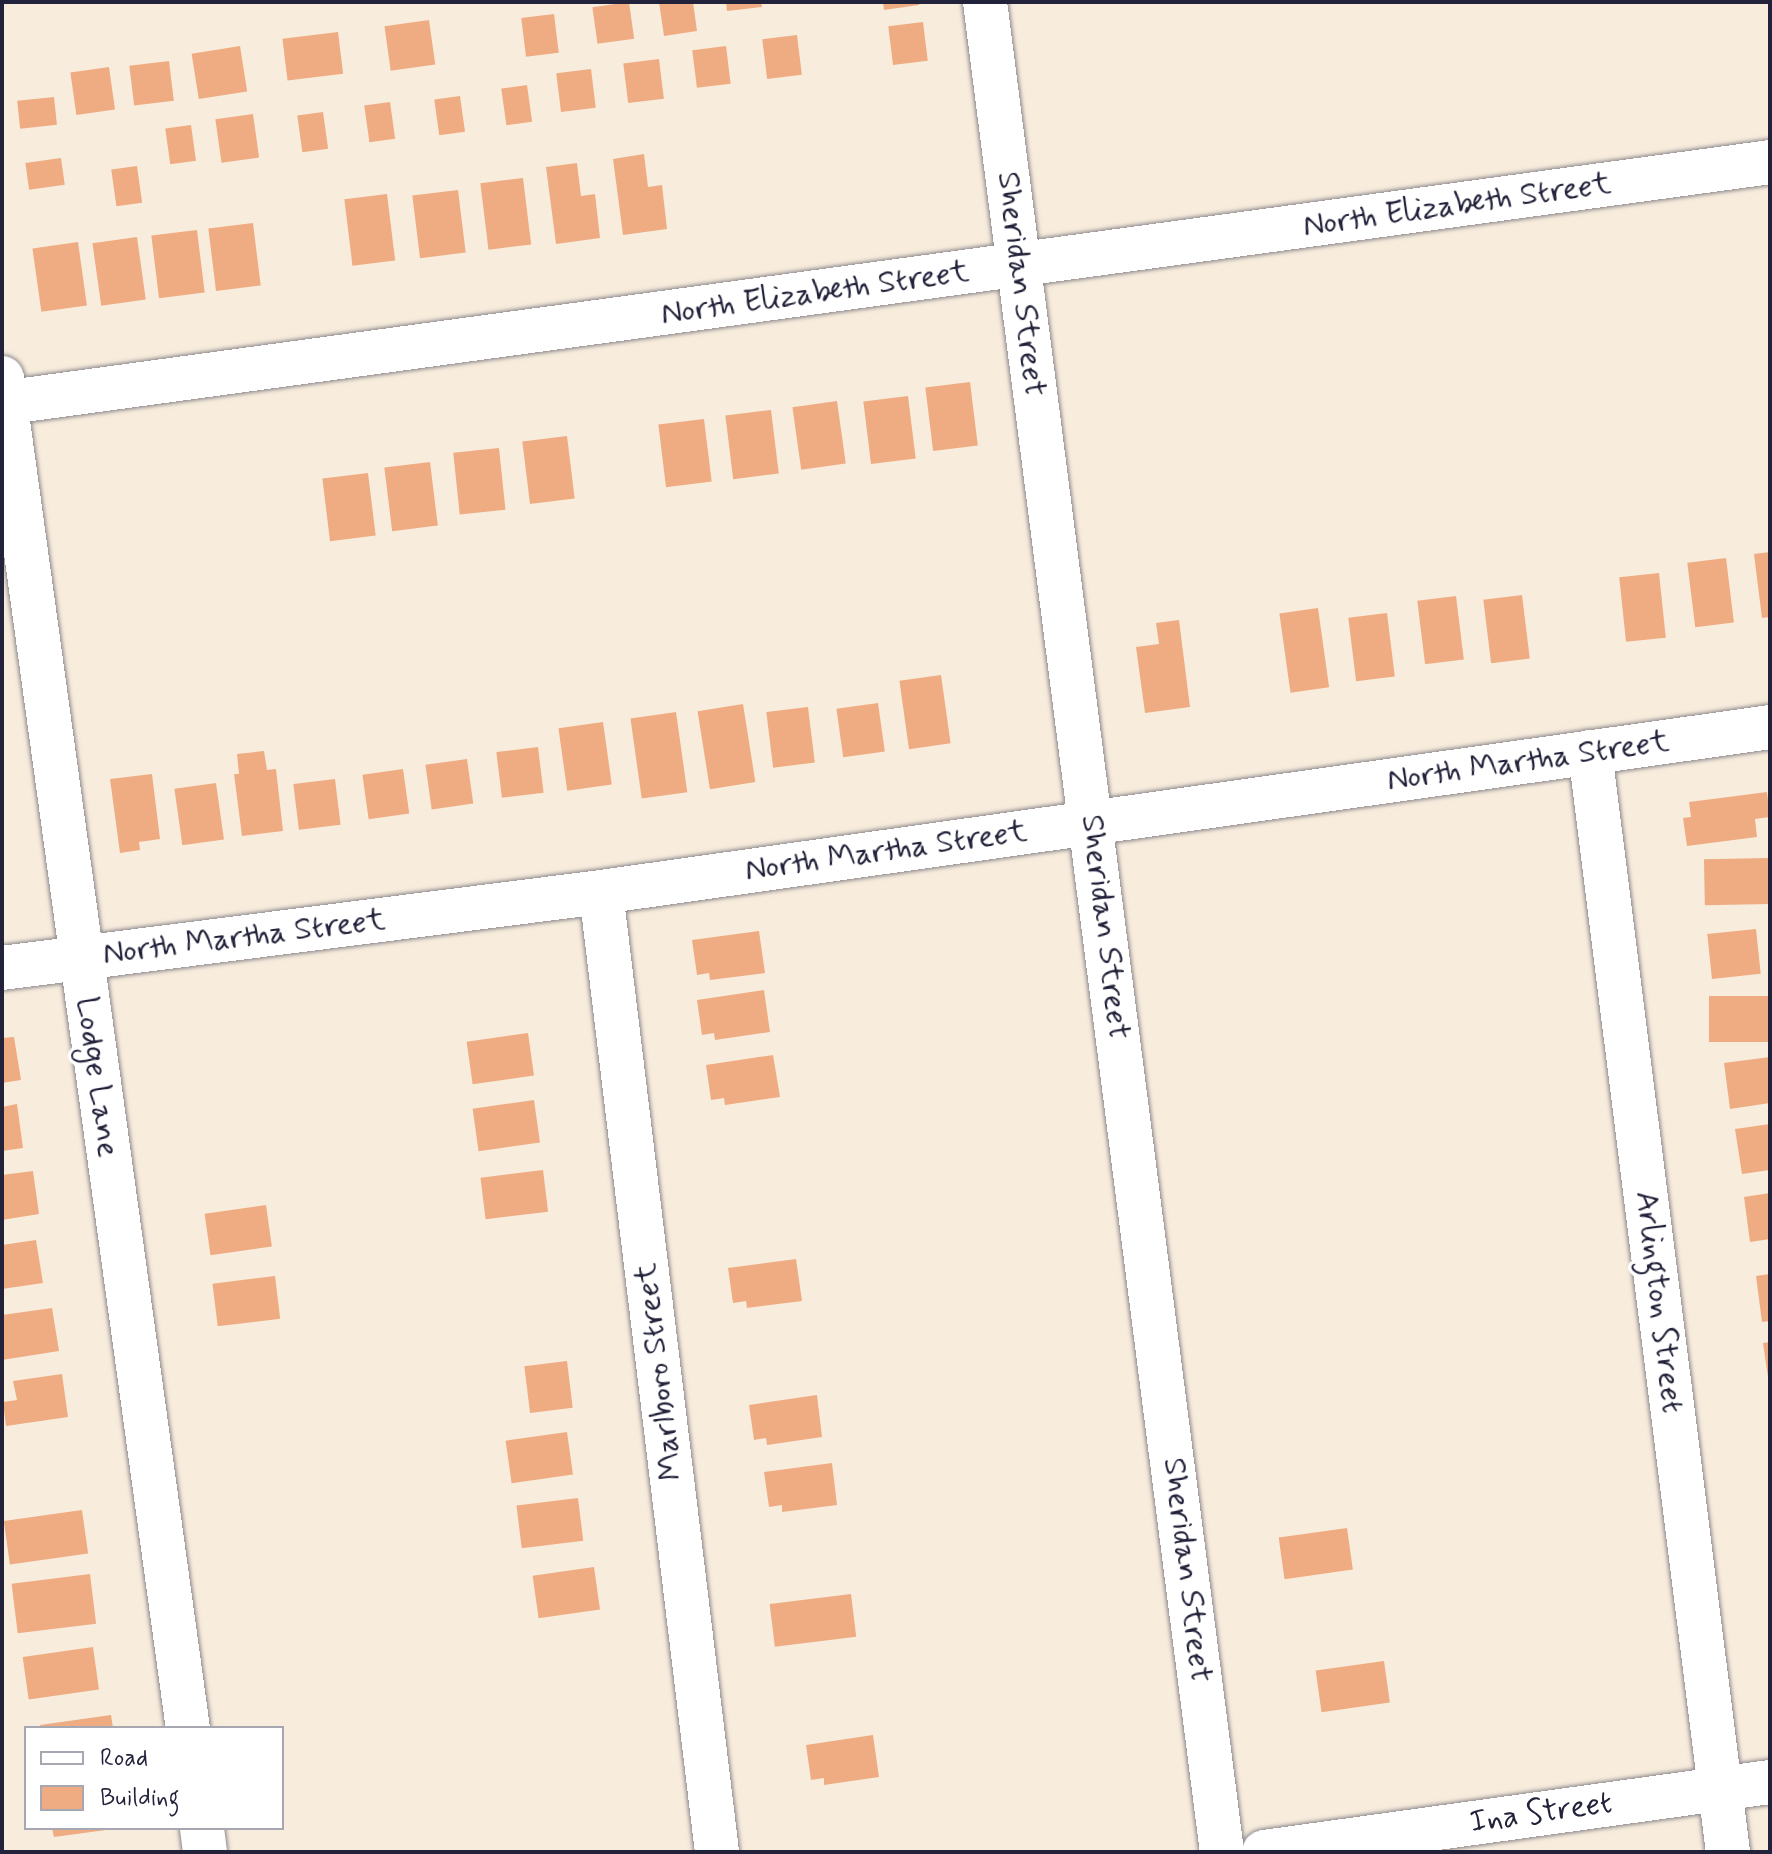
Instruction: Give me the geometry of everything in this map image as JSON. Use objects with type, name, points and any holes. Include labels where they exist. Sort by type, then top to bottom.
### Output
[{"type":"street","name":"Sheridan Street","points":[[985,2],[1222,1852]]},
{"type":"street","name":"North Elizabeth Street","points":[[3,394],[1019,265],[1770,162]]},
{"type":"street","name":"Lodge Lane","points":[[3,394],[188,1726]]},
{"type":"street","name":"North Martha Street","points":[[2,968],[601,892],[1770,727]]},
{"type":"street","name":"Arlington Street","points":[[1590,752],[1728,1852]]},
{"type":"street","name":"Marlboro Street","points":[[601,892],[717,1852]]},
{"type":"street","name":"Ina Street","points":[[1264,1852],[1770,1782]]},
{"type":"street","points":[[202,1830],[205,1852]]},
{"type":"building","points":[[629,2],[634,39],[598,44],[592,7]]},
{"type":"building","points":[[659,2],[693,2],[697,31],[664,36]]},
{"type":"building","points":[[726,2],[761,2],[762,7],[727,11]]},
{"type":"building","points":[[883,2],[919,2],[919,5],[884,10]]},
{"type":"building","points":[[554,14],[559,53],[526,57],[521,18]]},
{"type":"building","points":[[429,20],[435,65],[391,71],[384,26]]},
{"type":"building","points":[[923,22],[928,61],[893,65],[888,26]]},
{"type":"building","points":[[338,32],[343,74],[288,81],[282,39]]},
{"type":"building","points":[[797,35],[802,75],[767,79],[762,39]]},
{"type":"building","points":[[240,46],[247,91],[199,99],[192,54]]},
{"type":"building","points":[[726,46],[731,84],[697,88],[692,50]]},
{"type":"building","points":[[659,59],[664,99],[628,103],[623,63]]},
{"type":"building","points":[[169,61],[174,101],[134,106],[129,66]]},
{"type":"building","points":[[109,67],[115,110],[76,115],[70,72]]},
{"type":"building","points":[[591,69],[596,108],[561,112],[556,73]]},
{"type":"building","points":[[527,85],[532,122],[506,125],[501,89]]},
{"type":"building","points":[[460,96],[465,132],[439,135],[434,100]]},
{"type":"building","points":[[54,97],[57,125],[20,129],[17,101]]},
{"type":"building","points":[[390,102],[395,139],[369,142],[364,106]]},
{"type":"building","points":[[323,112],[328,149],[302,152],[297,116]]},
{"type":"building","points":[[253,114],[259,158],[221,163],[215,119]]},
{"type":"building","points":[[191,125],[196,161],[170,164],[165,129]]},
{"type":"building","points":[[644,154],[648,187],[662,185],[667,229],[623,235],[613,159]]},
{"type":"building","points":[[61,158],[65,185],[29,190],[25,163]]},
{"type":"building","points":[[577,163],[581,196],[595,194],[600,238],[556,244],[546,167]]},
{"type":"building","points":[[137,166],[142,203],[116,206],[111,170]]},
{"type":"building","points":[[523,178],[531,245],[488,250],[480,183]]},
{"type":"building","points":[[458,190],[466,253],[420,258],[412,196]]},
{"type":"building","points":[[387,194],[395,261],[352,266],[344,199]]},
{"type":"building","points":[[253,223],[261,286],[216,291],[208,228]]},
{"type":"building","points":[[197,230],[205,293],[159,298],[151,236]]},
{"type":"building","points":[[137,237],[146,299],[101,306],[92,243]]},
{"type":"building","points":[[78,242],[87,305],[41,312],[32,248]]},
{"type":"building","points":[[970,382],[978,446],[933,451],[925,387]]},
{"type":"building","points":[[908,396],[916,459],[871,464],[863,401]]},
{"type":"building","points":[[837,401],[846,463],[801,470],[792,407]]},
{"type":"building","points":[[771,410],[779,474],[733,479],[725,416]]},
{"type":"building","points":[[704,419],[712,482],[666,487],[658,425]]},
{"type":"building","points":[[567,436],[575,499],[530,504],[522,441]]},
{"type":"building","points":[[499,448],[505,510],[460,514],[453,453]]},
{"type":"building","points":[[430,462],[438,526],[392,531],[384,468]]},
{"type":"building","points":[[368,473],[376,536],[330,541],[322,479]]},
{"type":"building","points":[[1770,552],[1770,617],[1762,618],[1754,554]]},
{"type":"building","points":[[1726,558],[1734,623],[1695,627],[1687,563]]},
{"type":"building","points":[[1659,573],[1666,638],[1626,642],[1619,577]]},
{"type":"building","points":[[1522,595],[1530,659],[1491,663],[1483,600]]},
{"type":"building","points":[[1456,596],[1464,660],[1425,664],[1417,601]]},
{"type":"building","points":[[1318,608],[1329,687],[1291,693],[1279,613]]},
{"type":"building","points":[[1387,613],[1395,677],[1356,681],[1348,618]]},
{"type":"building","points":[[1179,620],[1190,707],[1145,713],[1136,647],[1159,644],[1156,623]]},
{"type":"building","points":[[941,675],[951,743],[909,749],[899,681]]},
{"type":"building","points":[[878,703],[885,752],[843,757],[836,709]]},
{"type":"building","points":[[743,704],[755,782],[710,789],[698,711]]},
{"type":"building","points":[[808,707],[815,763],[773,768],[766,712]]},
{"type":"building","points":[[676,712],[687,792],[642,799],[630,718]]},
{"type":"building","points":[[603,722],[612,784],[567,791],[558,728]]},
{"type":"building","points":[[538,747],[544,793],[502,798],[496,752]]},
{"type":"building","points":[[264,751],[267,770],[276,769],[283,831],[242,836],[234,774],[239,774],[237,754]]},
{"type":"building","points":[[467,759],[473,804],[432,809],[425,765]]},
{"type":"building","points":[[403,769],[409,814],[369,819],[362,775]]},
{"type":"building","points":[[152,774],[160,839],[139,842],[140,850],[120,853],[110,779]]},
{"type":"building","points":[[335,779],[341,825],[299,830],[293,784]]},
{"type":"building","points":[[216,783],[224,839],[182,845],[174,789]]},
{"type":"building","points":[[1767,792],[1770,817],[1755,819],[1757,837],[1687,846],[1683,818],[1691,817],[1689,802]]},
{"type":"building","points":[[1769,858],[1770,904],[1705,905],[1704,859]]},
{"type":"building","points":[[1756,929],[1761,974],[1712,979],[1707,934]]},
{"type":"building","points":[[759,931],[765,973],[710,980],[709,973],[697,975],[692,940]]},
{"type":"building","points":[[764,990],[770,1032],[715,1040],[714,1033],[702,1035],[697,1000]]},
{"type":"building","points":[[1709,996],[1770,996],[1770,1042],[1709,1042]]},
{"type":"building","points":[[528,1033],[534,1076],[473,1084],[467,1042]]},
{"type":"building","points":[[14,1037],[21,1080],[2,1083],[2,1038]]},
{"type":"building","points":[[773,1055],[780,1097],[725,1105],[724,1098],[711,1100],[706,1065]]},
{"type":"building","points":[[1770,1057],[1770,1103],[1730,1109],[1724,1063]]},
{"type":"building","points":[[534,1100],[540,1143],[479,1151],[473,1109]]},
{"type":"building","points":[[17,1104],[23,1148],[2,1151],[2,1107]]},
{"type":"building","points":[[1770,1124],[1770,1170],[1742,1174],[1735,1129]]},
{"type":"building","points":[[543,1170],[548,1212],[486,1219],[480,1178]]},
{"type":"building","points":[[33,1171],[39,1214],[2,1220],[2,1175]]},
{"type":"building","points":[[1770,1193],[1770,1239],[1750,1242],[1744,1197]]},
{"type":"building","points":[[266,1205],[272,1247],[210,1255],[205,1214]]},
{"type":"building","points":[[36,1240],[43,1283],[2,1289],[2,1245]]},
{"type":"building","points":[[796,1259],[802,1301],[747,1308],[746,1301],[733,1303],[728,1268]]},
{"type":"building","points":[[1770,1274],[1770,1321],[1762,1322],[1756,1276]]},
{"type":"building","points":[[275,1276],[280,1319],[218,1326],[212,1284]]},
{"type":"building","points":[[52,1308],[59,1351],[2,1360],[2,1315]]},
{"type":"building","points":[[1770,1342],[1770,1377],[1768,1377],[1763,1343]]},
{"type":"building","points":[[567,1361],[573,1408],[530,1413],[524,1366]]},
{"type":"building","points":[[62,1374],[68,1417],[6,1426],[3,1402],[17,1400],[13,1381]]},
{"type":"building","points":[[817,1395],[822,1437],[767,1445],[766,1438],[754,1440],[749,1405]]},
{"type":"building","points":[[567,1432],[573,1475],[512,1483],[506,1441]]},
{"type":"building","points":[[832,1463],[837,1505],[782,1512],[782,1505],[769,1507],[764,1472]]},
{"type":"building","points":[[578,1498],[583,1541],[522,1548],[516,1506]]},
{"type":"building","points":[[82,1510],[88,1554],[10,1565],[4,1521]]},
{"type":"building","points":[[1347,1528],[1353,1570],[1285,1579],[1279,1538]]},
{"type":"building","points":[[594,1567],[600,1610],[539,1618],[533,1576]]},
{"type":"building","points":[[90,1574],[96,1624],[18,1633],[12,1584]]},
{"type":"building","points":[[851,1594],[856,1637],[775,1647],[770,1604]]},
{"type":"building","points":[[93,1647],[99,1690],[29,1699],[23,1657]]},
{"type":"building","points":[[1384,1661],[1390,1703],[1322,1712],[1316,1671]]},
{"type":"building","points":[[111,1715],[113,1726],[40,1726]]},
{"type":"building","points":[[873,1735],[879,1777],[824,1785],[824,1778],[811,1780],[806,1745]]},
{"type":"building","points":[[52,1830],[106,1830],[54,1837]]}]
